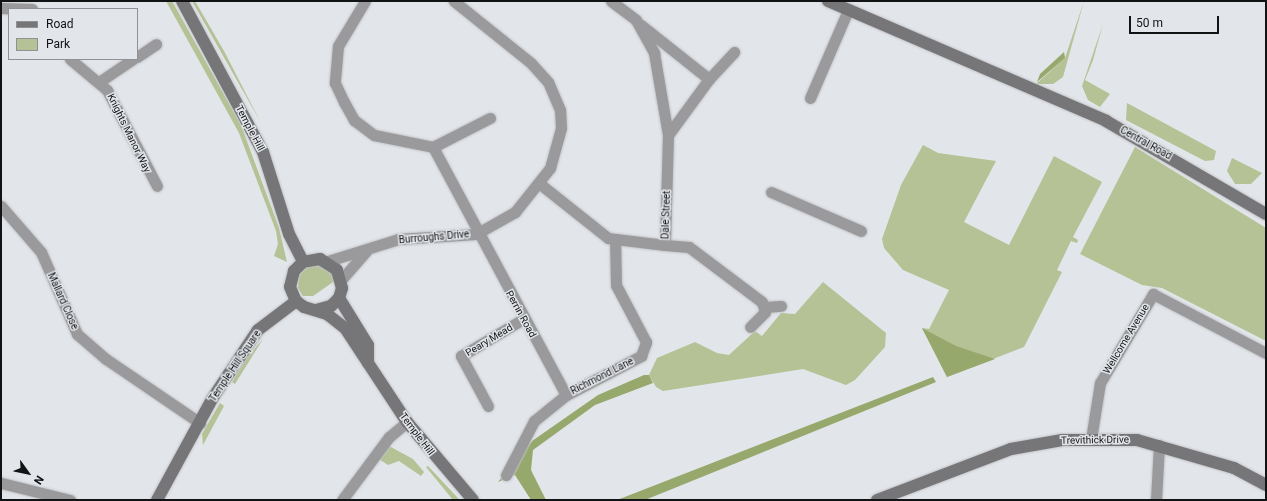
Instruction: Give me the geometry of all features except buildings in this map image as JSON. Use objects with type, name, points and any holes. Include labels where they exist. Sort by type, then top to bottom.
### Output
[{"type":"street","name":"Temple Hill","points":[[182,1],[263,152],[290,234],[303,262]]},
{"type":"street","points":[[365,1],[338,46],[335,83],[354,120],[374,135],[433,148],[490,118]]},
{"type":"street","name":"Burroughs Drive","points":[[328,262],[398,239],[476,234],[514,212],[540,184],[550,168],[562,128],[554,94],[538,69],[454,1]]},
{"type":"street","name":"Dale Street","points":[[611,1],[709,79]]},
{"type":"street","name":"Central Road","points":[[828,1],[1106,121],[1266,214]]},
{"type":"street","points":[[1,8],[20,4],[30,8]]},
{"type":"street","points":[[810,98],[848,10]]},
{"type":"street","name":"Dale Street","points":[[616,239],[665,245],[668,135],[664,93],[654,53],[636,20]]},
{"type":"street","points":[[138,55],[156,44]]},
{"type":"street","points":[[668,135],[709,79],[734,52]]},
{"type":"street","name":"Knights Manor Way","points":[[71,60],[107,90],[157,186]]},
{"type":"street","points":[[98,82],[131,60]]},
{"type":"street","name":"Perrin Road","points":[[433,148],[476,234],[566,394]]},
{"type":"street","points":[[540,184],[608,238],[616,239]]},
{"type":"street","points":[[771,192],[861,231]]},
{"type":"street","name":"Mallard Close","points":[[1,206],[41,252],[77,334],[106,359],[200,423]]},
{"type":"street","name":"Richmond Lane","points":[[506,476],[534,421],[566,394],[641,356],[646,342],[616,284],[616,239]]},
{"type":"street","points":[[665,245],[690,247],[765,307],[781,306]]},
{"type":"street","points":[[341,280],[366,250]]},
{"type":"street","points":[[296,301],[291,279],[303,262],[313,259],[328,262],[338,270],[341,280],[339,298],[368,345],[368,363]]},
{"type":"street","name":"Wellcome Avenue","points":[[1091,439],[1100,383],[1153,294],[1266,353]]},
{"type":"street","points":[[316,310],[331,306],[339,298]]},
{"type":"street","name":"Temple Hill","points":[[296,301],[327,314],[345,328],[407,422],[473,500]]},
{"type":"street","name":"Temple Hill Square","points":[[157,500],[200,423],[258,330],[296,301]]},
{"type":"street","points":[[750,327],[765,312],[765,307]]},
{"type":"street","name":"Peary Mead","points":[[488,406],[461,356],[523,319]]},
{"type":"street","points":[[342,500],[389,437],[407,422]]},
{"type":"street","name":"Trevithick Drive","points":[[877,500],[1011,449],[1062,440],[1137,440],[1234,468],[1266,485]]},
{"type":"street","points":[[1156,500],[1159,446]]},
{"type":"street","points":[[1,484],[70,500]]},
{"type":"green space","points":[[166,1],[172,1],[241,125],[279,228],[287,262],[274,256],[278,244],[276,231],[239,133]]},
{"type":"green space","points":[[192,1],[195,1],[224,51],[260,121]]},
{"type":"green space","points":[[1084,1],[1063,77],[1053,84],[1036,84],[1065,58]]},
{"type":"green space","points":[[1103,24],[1093,60],[1085,80],[1110,94],[1100,107],[1088,100],[1082,86]]},
{"type":"green space","points":[[1064,52],[1065,58],[1037,82],[1040,74]]},
{"type":"green space","points":[[1127,103],[1216,151],[1214,160],[1205,161],[1126,120]]},
{"type":"green space","points":[[923,145],[938,153],[996,161],[964,222],[1009,245],[1054,156],[1102,182],[1073,237],[1078,240],[1077,243],[1071,241],[1057,270],[1062,272],[1024,347],[947,377],[922,328],[929,329],[949,290],[903,270],[884,248],[882,239],[901,185]]},
{"type":"green space","points":[[1135,147],[1266,228],[1266,341],[1162,288],[1142,285],[1080,254]]},
{"type":"green space","points":[[1232,158],[1262,173],[1251,184],[1235,184],[1227,171]]},
{"type":"green space","points":[[316,264],[329,270],[336,280],[313,296],[303,296],[298,288],[299,276],[306,268]]},
{"type":"green space","points":[[823,282],[886,333],[885,347],[855,380],[846,385],[803,369],[663,391],[656,387],[649,375],[657,358],[695,342],[717,353],[729,355],[755,331],[762,336],[781,313],[795,314]]},
{"type":"green space","points":[[922,328],[956,346],[995,359],[947,377]]},
{"type":"green space","points":[[263,339],[235,384],[232,382],[247,357]]},
{"type":"green space","points":[[644,375],[649,375],[653,383],[595,405],[533,450],[531,470],[546,500],[531,500],[515,475],[498,482],[532,441],[598,395]]},
{"type":"green space","points":[[933,377],[936,382],[645,500],[617,500]]},
{"type":"green space","points":[[220,403],[224,406],[203,445],[202,434]]},
{"type":"green space","points":[[389,446],[413,459],[424,472],[421,476],[399,461],[388,465],[379,459]]},
{"type":"green space","points":[[428,466],[460,500],[453,500],[426,467]]}]
